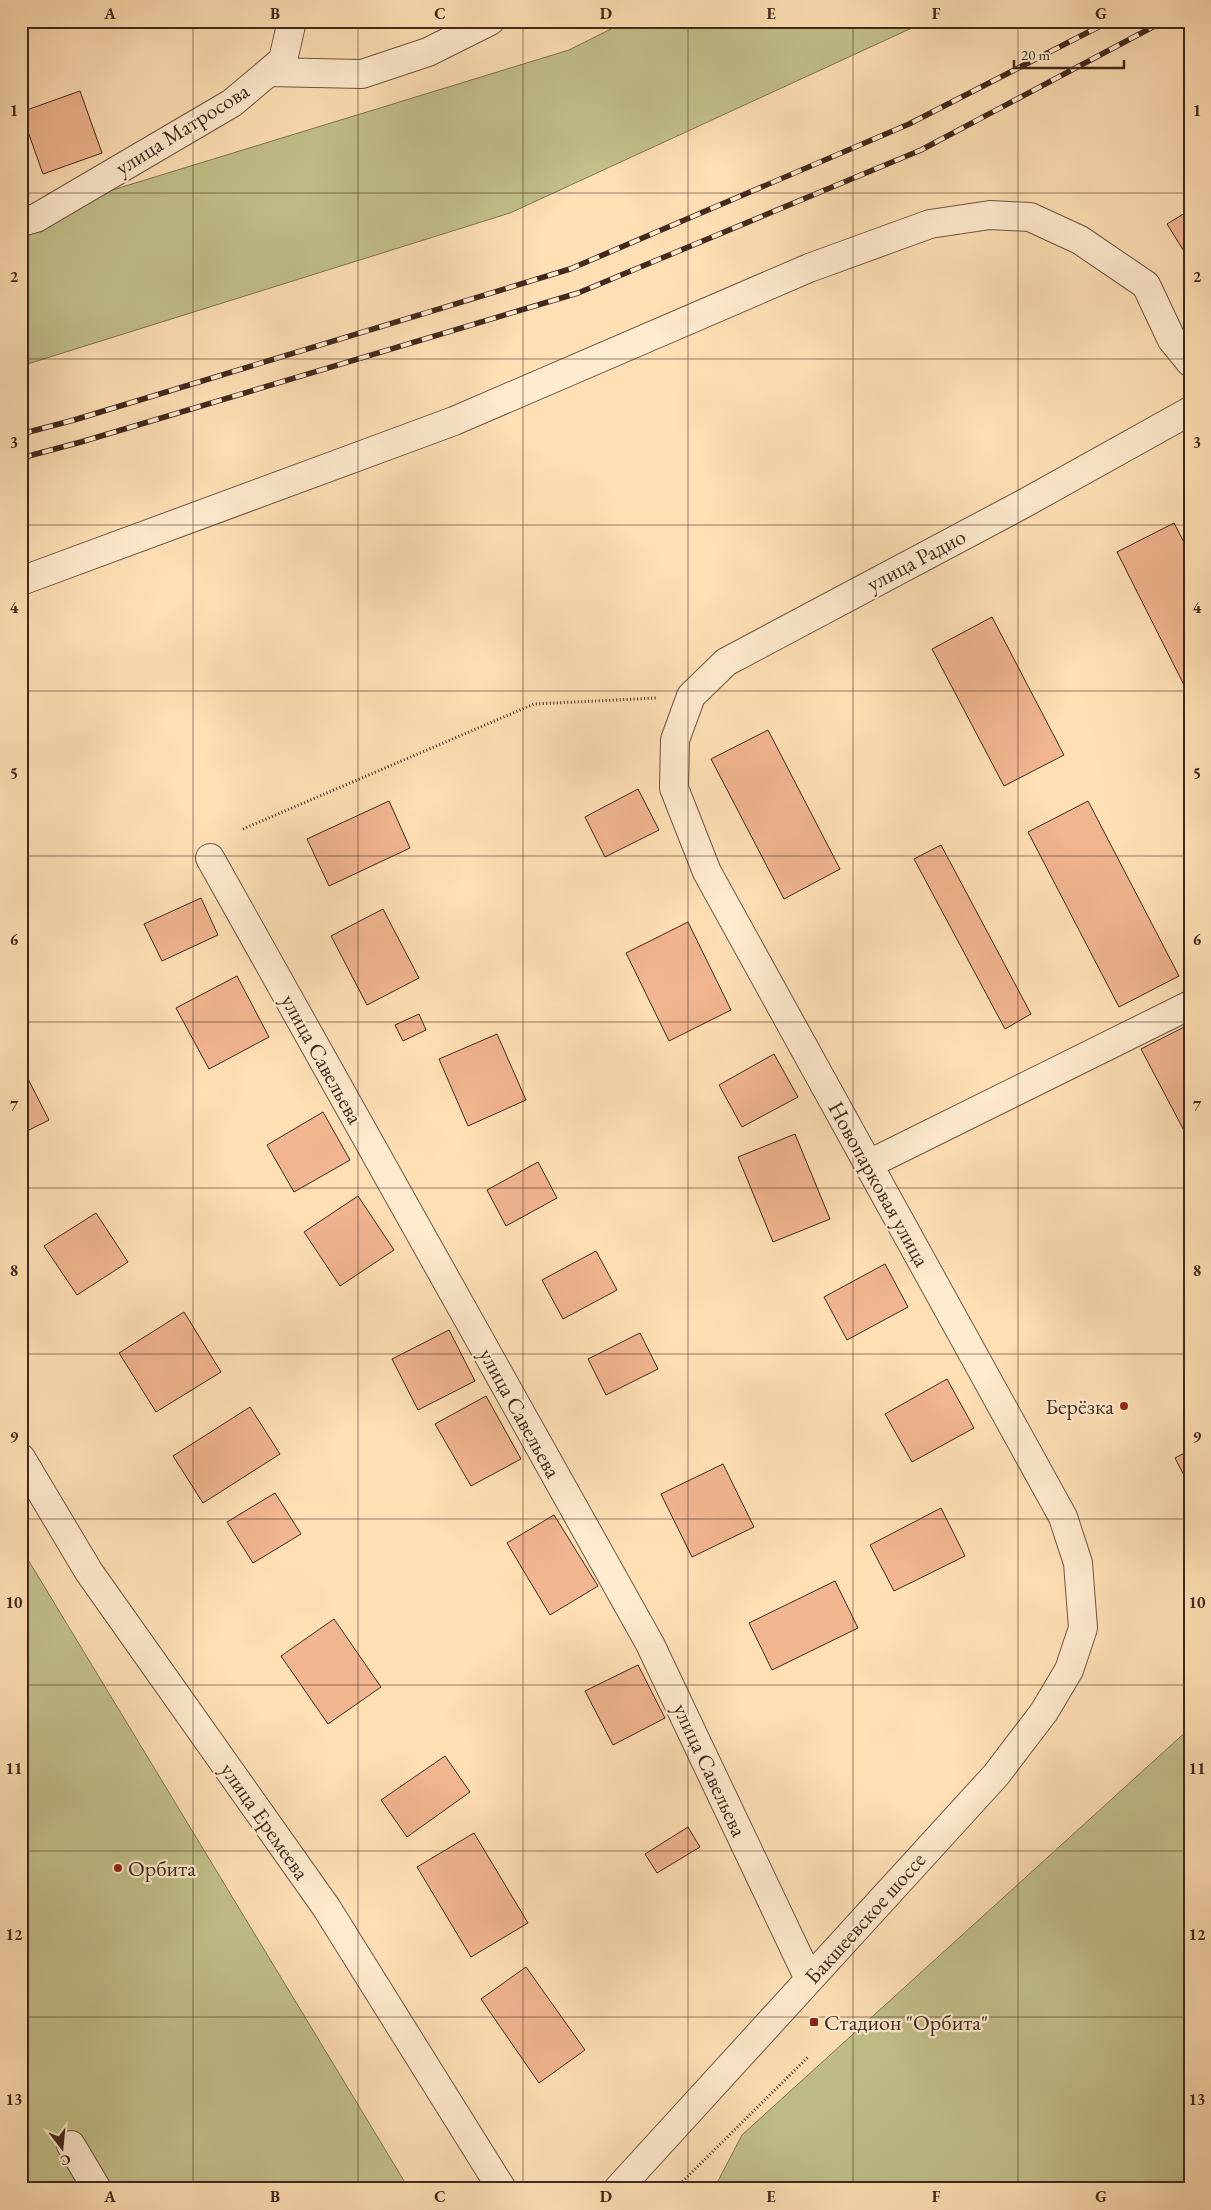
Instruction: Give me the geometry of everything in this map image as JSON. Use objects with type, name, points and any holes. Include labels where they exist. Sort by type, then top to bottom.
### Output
[{"type":"street","points":[[269,72],[283,60],[292,21]]},
{"type":"street","name":"улица Матросова","points":[[21,222],[36,218],[232,103],[269,72],[362,74],[428,52],[490,21]]},
{"type":"street","points":[[21,581],[454,421],[809,268],[930,224],[990,215],[1030,217],[1080,240],[1146,285],[1172,340],[1190,362]]},
{"type":"street","name":"улица Радио","points":[[674,740],[691,696],[726,662],[1014,508],[1190,411]]},
{"type":"street","name":"Новопарковая улица","points":[[674,740],[674,788],[707,872],[1063,1517],[1078,1563],[1082,1628]]},
{"type":"street","name":"улица Савельева","points":[[210,858],[650,1644],[809,1979]]},
{"type":"street","points":[[869,1164],[1190,1005]]},
{"type":"street","name":"улица Еремеева","points":[[21,1458],[89,1572],[326,1907],[502,2189]]},
{"type":"street","name":"Бакшеевское шоссе","points":[[618,2189],[996,1775],[1044,1712],[1070,1670],[1082,1628]]},
{"type":"street","points":[[71,2145],[97,2189]]},
{"type":"path","points":[[243,829],[534,704],[691,696]]},
{"type":"path","points":[[675,2189],[810,2056]]},
{"type":"shaded area","points":[[627,21],[927,21],[510,213],[21,366],[21,218],[569,50]]},
{"type":"shaded area","name":"Орбита","points":[[21,1548],[409,2189],[21,2189]]},
{"type":"shaded area","points":[[1190,1728],[1190,2189],[719,2189],[717,2183],[742,2135]]},
{"type":"building","points":[[80,91],[102,153],[43,174],[21,112]]},
{"type":"building","points":[[1190,210],[1190,261],[1167,224]]},
{"type":"building","points":[[1174,523],[1190,554],[1190,690],[1187,691],[1117,552]]},
{"type":"building","points":[[992,617],[1064,755],[1004,786],[932,649]]},
{"type":"building","points":[[768,730],[840,869],[784,899],[711,759]]},
{"type":"building","points":[[638,789],[659,830],[605,857],[585,817]]},
{"type":"building","points":[[389,801],[410,848],[329,886],[307,839]]},
{"type":"building","points":[[1088,801],[1179,976],[1119,1007],[1028,832]]},
{"type":"building","points":[[941,845],[1031,1014],[1005,1029],[914,859]]},
{"type":"building","points":[[201,898],[218,935],[162,961],[144,924]]},
{"type":"building","points":[[383,909],[419,978],[367,1005],[331,936]]},
{"type":"building","points":[[688,922],[731,1010],[669,1041],[626,953]]},
{"type":"building","points":[[237,976],[269,1037],[209,1069],[176,1008]]},
{"type":"building","points":[[419,1014],[426,1030],[403,1041],[395,1025]]},
{"type":"building","points":[[1190,1024],[1190,1142],[1141,1049]]},
{"type":"building","points":[[497,1034],[526,1100],[468,1126],[439,1059]]},
{"type":"building","points":[[774,1054],[798,1097],[742,1127],[719,1085]]},
{"type":"building","points":[[26,1075],[49,1120],[21,1134],[21,1078]]},
{"type":"building","points":[[323,1112],[350,1160],[294,1192],[267,1145]]},
{"type":"building","points":[[795,1134],[830,1219],[773,1242],[738,1157]]},
{"type":"building","points":[[538,1162],[557,1198],[506,1226],[487,1190]]},
{"type":"building","points":[[358,1196],[394,1250],[340,1286],[304,1232]]},
{"type":"building","points":[[96,1213],[128,1262],[77,1295],[44,1246]]},
{"type":"building","points":[[596,1251],[617,1290],[563,1319],[542,1280]]},
{"type":"building","points":[[885,1264],[908,1307],[847,1340],[824,1297]]},
{"type":"building","points":[[184,1312],[221,1372],[156,1412],[119,1353]]},
{"type":"building","points":[[449,1330],[475,1381],[418,1410],[392,1359]]},
{"type":"building","points":[[640,1333],[658,1369],[606,1395],[588,1359]]},
{"type":"building","points":[[947,1379],[974,1428],[912,1462],[885,1414]]},
{"type":"building","points":[[486,1396],[521,1459],[471,1486],[435,1424]]},
{"type":"building","points":[[250,1407],[280,1454],[203,1503],[173,1456]]},
{"type":"building","points":[[1190,1450],[1190,1487],[1175,1458]]},
{"type":"building","points":[[723,1464],[754,1527],[692,1557],[661,1494]]},
{"type":"building","points":[[275,1493],[301,1534],[253,1563],[227,1522]]},
{"type":"building","points":[[941,1508],[965,1556],[894,1591],[870,1545]]},
{"type":"building","points":[[554,1515],[598,1586],[550,1615],[507,1543]]},
{"type":"building","points":[[835,1581],[858,1628],[772,1670],[749,1623]]},
{"type":"building","points":[[334,1619],[381,1687],[328,1724],[281,1656]]},
{"type":"building","points":[[638,1665],[665,1718],[613,1745],[585,1691]]},
{"type":"building","points":[[445,1756],[470,1792],[407,1837],[381,1800]]},
{"type":"building","points":[[688,1827],[700,1847],[657,1873],[645,1854]]},
{"type":"building","points":[[474,1833],[528,1923],[471,1957],[417,1867]]},
{"type":"building","points":[[526,1967],[585,2050],[539,2083],[481,1999]]},
{"type":"railway","points":[[21,434],[74,420],[570,269],[909,124],[1110,21]]},
{"type":"railway","points":[[21,458],[81,442],[578,293],[921,150],[1164,21]]},
{"type":"place","name":"Берёзка","points":[[1124,1406]]},
{"type":"place","name":"Орбита","points":[[118,1868]]},
{"type":"place","name":"Стадион \"Орбита\"","points":[[814,2022]]}]
